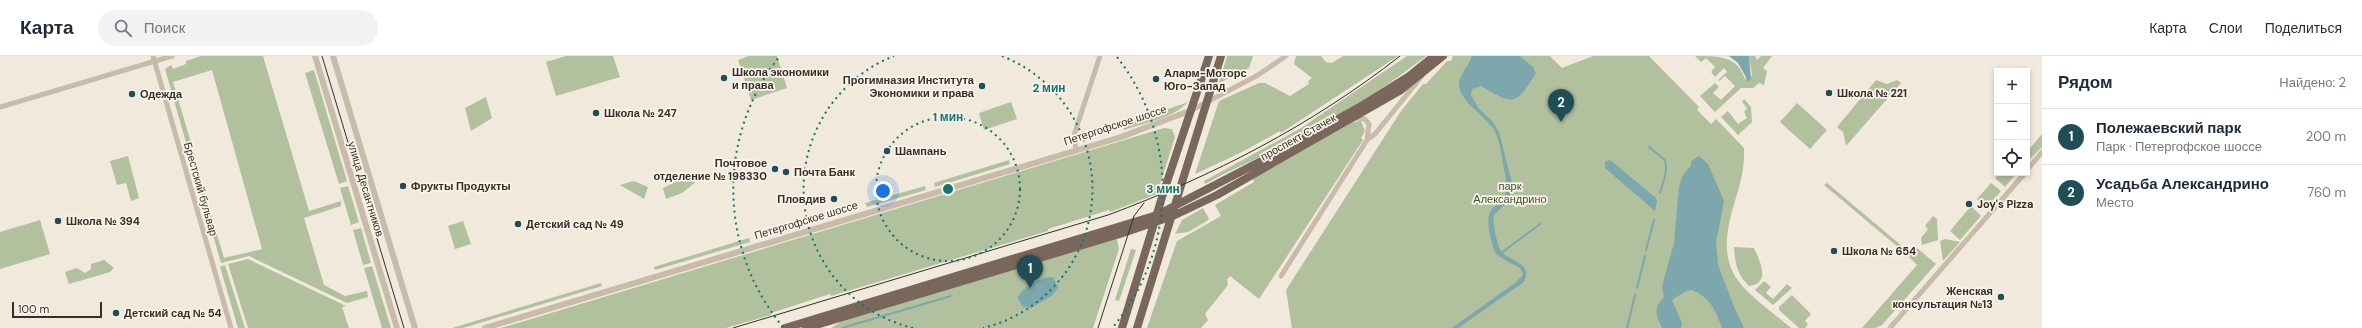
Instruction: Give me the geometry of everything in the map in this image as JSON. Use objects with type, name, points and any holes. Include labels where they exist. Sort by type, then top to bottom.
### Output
[{"type":"main road","points":[[1122,328],[1209,56]]},
{"type":"main road","points":[[1137,328],[1173,216],[1221,56]]},
{"type":"main road","name":"проспект Стачек","points":[[1156,219],[1176,206],[1363,105],[1402,81],[1434,56]]},
{"type":"main road","name":"проспект Стачек","points":[[1156,219],[1173,216],[1217,195],[1354,118],[1401,90],[1424,73],[1443,56]]},
{"type":"main road","points":[[785,328],[1156,219]]},
{"type":"main road","points":[[806,328],[1156,219]]},
{"type":"street","points":[[0,107],[153,59],[172,56]]},
{"type":"street","name":"улица Десантников","points":[[315,56],[397,328]]},
{"type":"street","name":"улица Десантников","points":[[333,56],[415,328]]},
{"type":"street","points":[[1076,150],[1074,138],[1075,132],[1100,56]]},
{"type":"street","points":[[1208,101],[1258,75],[1286,56]]},
{"type":"street","name":"Брестский бульвар","points":[[153,59],[231,328]]},
{"type":"street","points":[[1367,140],[1375,134],[1424,73]]},
{"type":"street","name":"Петергофское шоссе","points":[[485,328],[1159,124],[1192,110],[1208,101]]},
{"type":"street","points":[[1281,276],[1367,140],[1370,128],[1367,120],[1362,118],[1354,118]]},
{"type":"street","points":[[2030,166],[2042,152]]},
{"type":"street","points":[[1890,328],[2021,176]]},
{"type":"green space","points":[[201,56],[263,56],[309,211],[341,201],[341,206],[304,218],[324,285],[345,296],[367,291],[368,297],[347,303],[249,256],[221,263],[195,172],[197,167],[224,258],[262,249],[212,70],[173,82],[195,156],[191,160],[165,69],[171,65],[173,69],[186,64],[186,61]]},
{"type":"green space","points":[[566,56],[613,56],[620,77],[556,96],[546,62]]},
{"type":"green space","points":[[749,56],[777,56],[787,88],[751,100],[738,60]]},
{"type":"green space","points":[[1227,56],[1253,56],[1249,68],[1219,83]]},
{"type":"green space","points":[[1296,56],[1321,56],[1326,62],[1332,63],[1343,56],[1398,56],[1281,133],[1280,131],[1240,153],[1195,174],[1219,101],[1259,83],[1265,83],[1290,96],[1309,84],[1308,81],[1312,78],[1294,64]]},
{"type":"green space","points":[[1407,56],[1426,56],[1390,83],[1333,119],[1205,184],[1204,181],[1301,128]]},
{"type":"green space","name":"парк Александрино","points":[[1453,56],[1550,56],[1562,68],[1593,56],[1649,56],[1699,107],[1697,110],[1711,124],[1716,119],[1744,148],[1743,172],[1728,231],[1727,250],[1730,266],[1737,279],[1747,291],[1791,328],[1292,328],[1286,290],[1401,111],[1423,84],[1426,84],[1447,61],[1451,61]]},
{"type":"green space","points":[[1695,56],[1712,56],[1726,59],[1742,71],[1745,79],[1752,75],[1749,56],[1755,56],[1757,60],[1761,56],[1772,56],[1763,68],[1767,71],[1764,85],[1759,83],[1753,88],[1741,88],[1715,112],[1700,96],[1715,83],[1719,87],[1713,93],[1721,100],[1735,86],[1725,76],[1719,81],[1718,80],[1727,72],[1724,68],[1715,77],[1711,72],[1715,67],[1706,58],[1701,62]]},
{"type":"green space","points":[[314,70],[347,181],[339,184],[305,73]]},
{"type":"green space","points":[[1876,80],[1887,84],[1897,80],[1901,83],[1846,146],[1843,132],[1837,127]]},
{"type":"green space","points":[[486,97],[492,118],[471,131],[465,108]]},
{"type":"green space","points":[[1744,99],[1751,107],[1752,122],[1738,135],[1721,117],[1728,111],[1738,124],[1747,118],[1744,112],[1747,108],[1742,102]]},
{"type":"green space","points":[[1011,102],[1017,119],[984,130],[979,113]]},
{"type":"green space","points":[[1188,102],[1182,108],[1167,116],[1124,130],[1121,126]]},
{"type":"green space","points":[[1797,103],[1827,130],[1810,149],[1780,122]]},
{"type":"green space","points":[[1361,121],[1365,131],[1361,138],[1363,140],[1259,299],[1230,276],[1227,280],[1228,285],[1205,314],[1208,320],[1201,328],[1147,328],[1177,241],[1221,216],[1215,205],[1254,182],[1253,179],[1353,122]]},
{"type":"green space","points":[[1164,128],[1172,129],[1175,137],[1157,194],[1110,212],[1109,210],[1048,229],[1048,231],[831,296],[830,294],[771,313],[771,315],[726,328],[501,328]]},
{"type":"green space","points":[[2042,134],[2042,147],[2030,159],[2030,148]]},
{"type":"green space","points":[[128,156],[139,198],[131,201],[126,183],[117,185],[110,161]]},
{"type":"green space","points":[[1009,160],[1010,164],[935,187],[934,183]]},
{"type":"green space","points":[[682,173],[697,181],[682,193],[666,199],[663,188],[675,182]]},
{"type":"green space","points":[[1997,176],[2014,176],[2005,187],[1995,178]]},
{"type":"green space","points":[[634,181],[648,187],[644,199],[620,185]]},
{"type":"green space","points":[[1827,183],[1902,246],[1899,248],[1824,185]]},
{"type":"green space","points":[[1991,183],[2001,191],[1987,207],[1977,199]]},
{"type":"green space","points":[[348,186],[359,222],[351,225],[340,188]]},
{"type":"green space","points":[[925,186],[926,190],[867,207],[865,203]]},
{"type":"green space","points":[[1971,206],[1981,216],[1960,240],[1950,231]]},
{"type":"green space","points":[[1203,208],[1209,219],[1207,221],[1188,232],[1175,234],[1182,220]]},
{"type":"green space","points":[[1933,216],[1937,219],[1938,240],[1922,245],[1921,238],[1928,229],[1925,226]]},
{"type":"green space","points":[[40,220],[50,254],[0,269],[0,232]]},
{"type":"green space","points":[[463,221],[471,244],[455,249],[448,226]]},
{"type":"green space","points":[[361,228],[371,263],[363,265],[353,230]]},
{"type":"green space","points":[[749,238],[750,242],[655,270],[654,267]]},
{"type":"green space","points":[[1117,239],[1119,249],[1093,328],[831,328],[842,321]]},
{"type":"green space","points":[[1945,239],[1960,242],[1943,261],[1940,241]]},
{"type":"green space","points":[[1734,247],[1754,248],[1759,258],[1762,270],[1760,281],[1756,284],[1749,286],[1739,273],[1735,259]]},
{"type":"green space","points":[[1917,248],[1936,264],[1882,325],[1875,328],[1862,328],[1917,265],[1909,257]]},
{"type":"green space","points":[[1131,249],[1136,250],[1119,301],[1115,300]]},
{"type":"green space","points":[[248,259],[346,306],[342,307],[349,328],[248,328],[228,264]]},
{"type":"green space","points":[[104,260],[114,268],[110,272],[69,284],[65,272],[77,268],[85,273],[91,269],[91,264]]},
{"type":"green space","points":[[225,265],[245,328],[238,328],[220,267]]},
{"type":"green space","points":[[372,266],[391,328],[382,328],[364,268]]},
{"type":"green space","points":[[1764,281],[1771,287],[1766,293],[1773,299],[1787,284],[1792,288],[1773,305],[1755,290]]},
{"type":"green space","points":[[601,283],[602,286],[463,328],[452,328]]},
{"type":"green space","points":[[1792,295],[1811,314],[1805,321],[1808,324],[1805,328],[1799,328],[1779,310],[1779,307]]},
{"type":"water","points":[[1472,56],[1520,56],[1533,67],[1536,73],[1518,97],[1506,99],[1481,86],[1472,89],[1471,95],[1479,109],[1492,121],[1499,132],[1512,183],[1509,200],[1494,215],[1494,228],[1498,244],[1501,251],[1505,255],[1523,266],[1526,275],[1524,282],[1458,328],[1452,328],[1515,283],[1523,275],[1521,269],[1496,253],[1490,235],[1488,223],[1490,213],[1504,197],[1506,181],[1500,145],[1493,128],[1467,102],[1460,89],[1460,80]]},
{"type":"water","points":[[1729,56],[1749,56],[1751,80],[1748,81],[1738,63]]},
{"type":"water","points":[[1699,156],[1708,164],[1724,201],[1716,243],[1718,265],[1744,328],[1722,328],[1712,305],[1703,296],[1692,290],[1686,291],[1672,300],[1682,323],[1681,328],[1662,328],[1657,316],[1658,305],[1664,298],[1662,286],[1674,243],[1679,187],[1682,177],[1691,165],[1691,161]]},
{"type":"water","points":[[1610,160],[1656,198],[1657,201],[1655,211],[1605,168],[1605,162]]},
{"type":"water","points":[[1053,277],[1058,287],[1053,295],[1031,308],[1023,307],[1018,298],[1023,290],[1032,283],[1043,278]]},
{"type":"waterway","points":[[1649,147],[1665,160],[1666,164],[1666,173],[1660,193]]},
{"type":"waterway","points":[[1646,250],[1654,220]]},
{"type":"waterway","points":[[1501,253],[1540,224]]},
{"type":"waterway","points":[[1637,288],[1645,256]]},
{"type":"waterway","points":[[1627,328],[1635,295]]},
{"type":"waterway","points":[[842,328],[951,296]]},
{"type":"tram line","points":[[322,56],[404,328]]},
{"type":"tram line","points":[[733,328],[1108,215],[1147,200],[1223,166],[1297,126],[1366,81],[1400,56]]},
{"type":"tram line","points":[[1098,328],[1134,216],[1144,203]]},
{"type":"place","name":"Школа экономики и права","points":[[724,78]]},
{"type":"place","name":"Аларм-Моторс Юго-Запад","points":[[1156,79]]},
{"type":"place","name":"Прогимназия Института Экономики и права","points":[[982,86]]},
{"type":"place","name":"Школа № 221","points":[[1829,93]]},
{"type":"place","name":"Одежда","points":[[132,94]]},
{"type":"place","name":"Школа № 247","points":[[596,113]]},
{"type":"place","name":"Усадьба Александрино","points":[[1561,122]]},
{"type":"place","name":"Шампань","points":[[887,151]]},
{"type":"place","name":"Почтовое отделение № 198330","points":[[775,169]]},
{"type":"place","name":"Почта Банк","points":[[786,172]]},
{"type":"place","name":"Фрукты Продукты","points":[[403,186]]},
{"type":"place","name":"Пловдив","points":[[834,199]]},
{"type":"place","name":"Joy's Pizza","points":[[1969,204]]},
{"type":"place","name":"Школа № 394","points":[[58,221]]},
{"type":"place","name":"Детский сад № 49","points":[[518,224]]},
{"type":"place","name":"Школа № 654","points":[[1834,251]]},
{"type":"place","name":"Полежаевский парк","points":[[1030,288]]},
{"type":"place","name":"Женская консультация №13","points":[[2001,297]]},
{"type":"place","name":"Детский сад № 54","points":[[116,313]]}]
